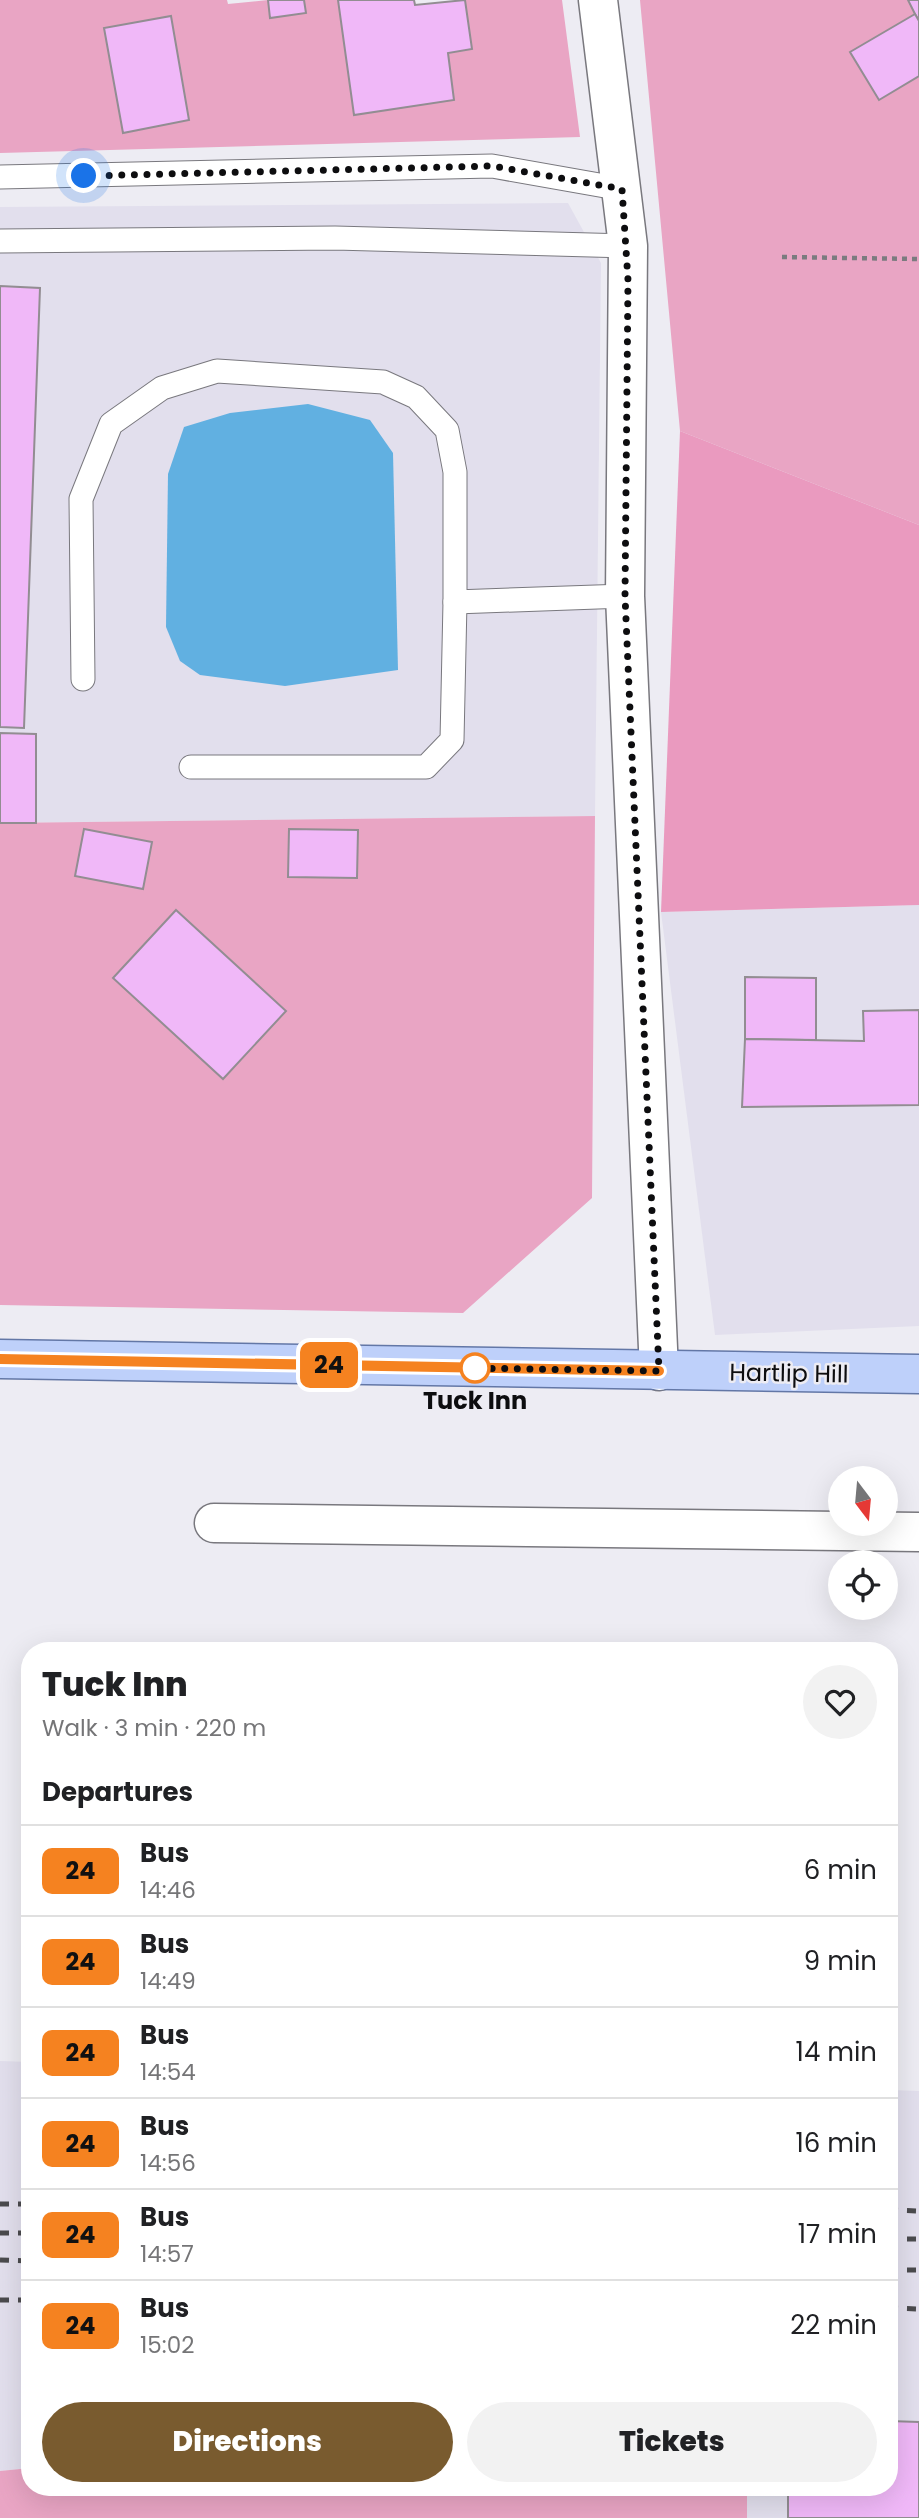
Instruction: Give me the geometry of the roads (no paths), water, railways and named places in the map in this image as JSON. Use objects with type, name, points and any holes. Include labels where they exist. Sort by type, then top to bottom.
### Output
[{"type":"main road","name":"Hartlip Hill","points":[[0,1359],[919,1374]]},
{"type":"street","points":[[598,0],[628,246],[625,596],[659,1371]]},
{"type":"street","points":[[214,1523],[919,1532]]},
{"type":"lane","points":[[0,177],[492,166],[622,189]]},
{"type":"lane","points":[[0,241],[335,238],[628,246]]},
{"type":"lane","points":[[83,679],[80,499],[111,425],[162,388],[217,371],[383,382],[416,397],[447,430],[453,461],[455,602],[452,740],[426,766],[191,767]]},
{"type":"lane","points":[[455,602],[625,596]]},
{"type":"water","points":[[308,404],[370,420],[393,453],[398,670],[285,686],[200,675],[180,661],[166,627],[168,474],[184,427],[230,413]]},
{"type":"railway","points":[[0,2204],[21,2204]]},
{"type":"railway","points":[[898,2210],[919,2211]]},
{"type":"railway","points":[[0,2233],[21,2233]]},
{"type":"railway","points":[[898,2239],[919,2239]]},
{"type":"railway","points":[[0,2260],[21,2261]]},
{"type":"railway","points":[[898,2270],[919,2270]]},
{"type":"railway","points":[[0,2300],[21,2300]]},
{"type":"railway","points":[[898,2308],[919,2309]]},
{"type":"place","name":"Tuck Inn","points":[[475,1368]]}]
